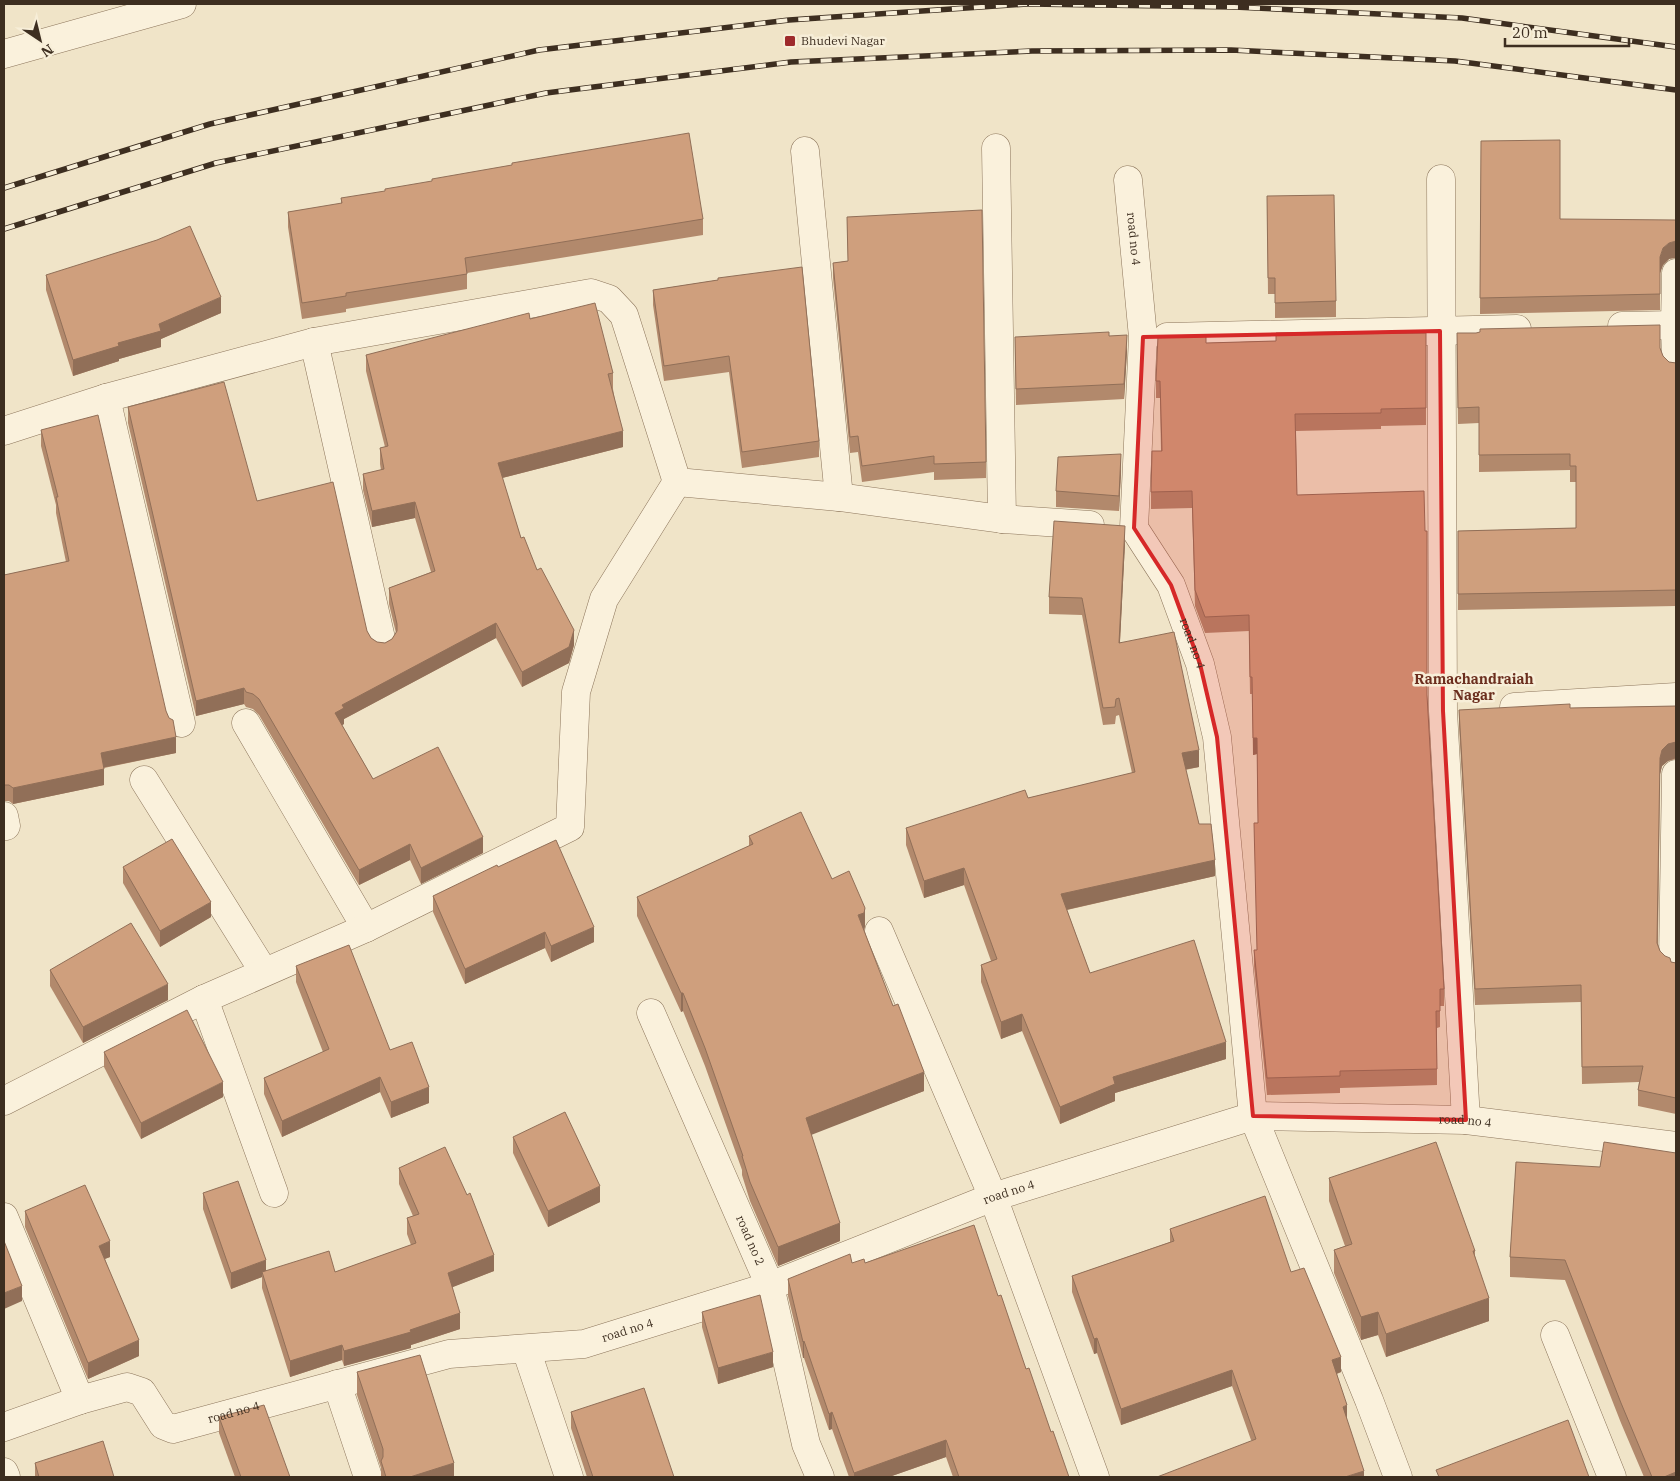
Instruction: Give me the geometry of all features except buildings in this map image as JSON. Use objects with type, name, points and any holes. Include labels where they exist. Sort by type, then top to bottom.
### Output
[{"type":"street","points":[[4,54],[112,13],[182,4]]},
{"type":"street","points":[[996,148],[1002,519]]},
{"type":"street","points":[[805,151],[839,497]]},
{"type":"street","points":[[1441,179],[1440,331],[1443,711],[1466,1120]]},
{"type":"street","name":"road no 4","points":[[1128,180],[1143,338],[1134,528],[1171,585],[1200,664],[1217,737],[1253,1116],[1369,1400],[1398,1477]]},
{"type":"street","points":[[1676,273],[1676,364]]},
{"type":"street","points":[[4,431],[106,398],[314,342],[591,293],[609,298],[624,315],[677,482],[604,599],[576,692],[570,827],[366,928],[204,999],[4,1101]]},
{"type":"street","points":[[1597,327],[1675,325]]},
{"type":"street","points":[[1143,338],[1538,328]]},
{"type":"street","points":[[314,342],[382,643]]},
{"type":"street","points":[[106,398],[181,724]]},
{"type":"street","points":[[677,482],[839,497],[1002,519],[1134,528]]},
{"type":"street","points":[[1443,711],[1676,697]]},
{"type":"street","points":[[246,723],[366,928]]},
{"type":"street","points":[[1673,959],[1676,774]]},
{"type":"street","points":[[144,780],[264,972]]},
{"type":"street","points":[[879,931],[993,1197],[1095,1477]]},
{"type":"street","points":[[204,999],[274,1193]]},
{"type":"street","name":"road no 2","points":[[651,1013],[770,1286],[806,1444],[820,1477]]},
{"type":"street","name":"road no 4","points":[[4,1427],[80,1400],[128,1387],[142,1392],[163,1425],[173,1429],[449,1354],[584,1344],[770,1286],[993,1197],[1253,1116],[1466,1120],[1676,1146]]},
{"type":"street","points":[[4,1217],[80,1400]]},
{"type":"street","points":[[1555,1335],[1612,1477]]},
{"type":"street","points":[[526,1349],[569,1477]]},
{"type":"street","points":[[337,1384],[368,1477]]},
{"type":"street","points":[[4,1472],[6,1477]]},
{"type":"highlighted area","points":[[1440,331],[1443,711],[1466,1120],[1253,1116],[1217,737],[1200,664],[1171,585],[1134,528],[1143,337]]},
{"type":"railway","points":[[4,188],[210,124],[539,50],[789,20],[1027,4]]},
{"type":"railway","points":[[1029,4],[1234,7],[1462,18],[1676,47]]},
{"type":"railway","points":[[4,229],[216,163],[546,93],[791,62],[1032,51],[1231,50],[1455,61],[1676,90]]},
{"type":"place","name":"Bhudevi Nagar","points":[[790,41]]},
{"type":"district","name":"Ramachandraiah Nagar","points":[[1474,688]]}]
